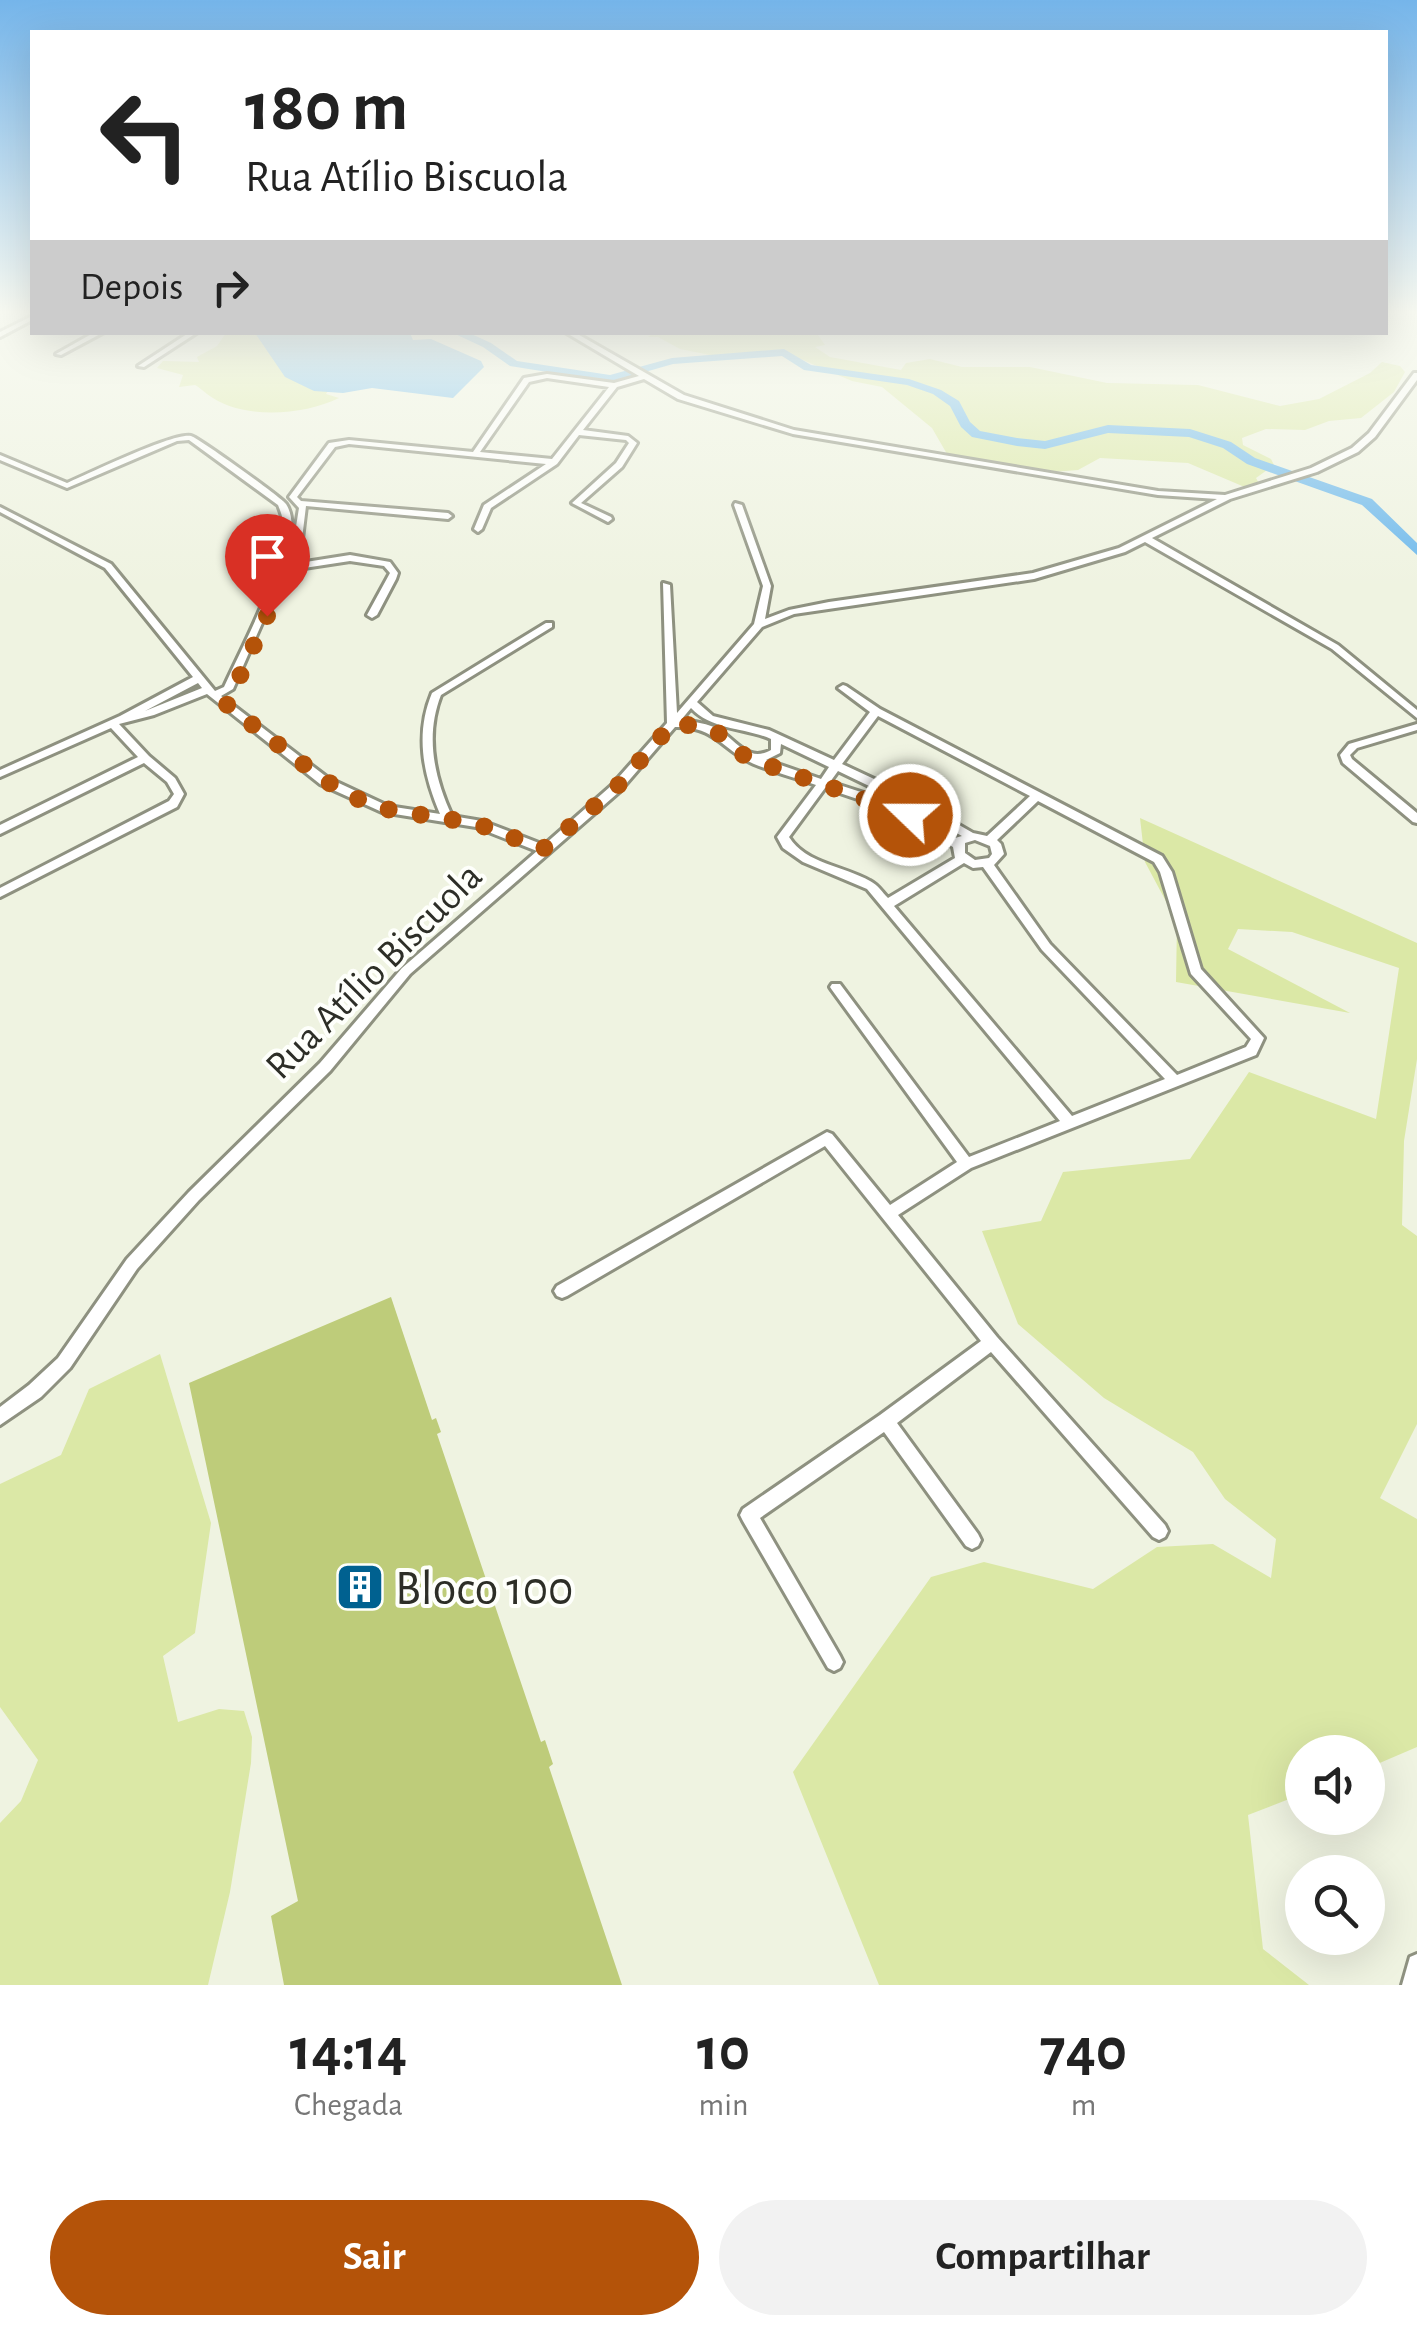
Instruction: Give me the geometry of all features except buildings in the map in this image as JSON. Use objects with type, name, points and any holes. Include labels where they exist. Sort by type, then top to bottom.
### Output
[{"type":"street","points":[[476,453],[512,403]]},
{"type":"street","points":[[478,528],[487,507],[554,462],[600,403]]},
{"type":"street","points":[[697,403],[830,440],[1158,493],[1227,497]]},
{"type":"street","points":[[759,625],[792,612],[1034,576],[1106,556],[1227,497],[1288,480],[1365,442],[1396,403]]},
{"type":"street","points":[[577,432],[624,438],[633,443],[619,465],[577,501],[578,506],[608,518]]},
{"type":"street","points":[[0,457],[68,486],[176,439],[192,438],[282,504],[289,520],[285,550],[228,689],[118,720]]},
{"type":"street","points":[[448,516],[300,505],[293,500],[295,492],[336,443],[554,462]]},
{"type":"street","points":[[227,705],[290,567],[300,505]]},
{"type":"street","points":[[738,505],[767,586],[759,625]]},
{"type":"street","points":[[0,509],[108,566],[212,693],[324,780],[386,809],[478,824],[543,849]]},
{"type":"street","points":[[1147,539],[1335,647],[1417,716]]},
{"type":"street","points":[[290,567],[350,558],[387,564],[394,574],[372,615]]},
{"type":"street","points":[[666,585],[672,724],[701,726],[717,732],[747,758],[891,806],[957,844],[962,858]]},
{"type":"street","points":[[447,818],[430,770],[426,724],[437,693],[548,625]]},
{"type":"street","name":"Rua Atílio Biscuola","points":[[0,1416],[35,1391],[64,1363],[142,1252],[325,1066],[406,972],[615,789],[759,625]]},
{"type":"street","points":[[0,774],[199,678]]},
{"type":"street","points":[[843,688],[876,711],[1158,859],[1166,872],[1194,970],[1258,1038],[1251,1051],[966,1164],[888,1214]]},
{"type":"street","points":[[691,702],[700,713],[725,726],[776,738],[970,836],[990,840],[998,854],[986,864]]},
{"type":"street","points":[[876,711],[783,837],[785,846],[794,855],[871,886],[1068,1121]]},
{"type":"street","points":[[0,893],[173,804],[180,794],[171,780],[145,758],[118,720]]},
{"type":"street","points":[[1417,727],[1352,746],[1345,755],[1347,761],[1417,819]]},
{"type":"street","points":[[747,758],[769,756],[778,745],[776,738]]},
{"type":"street","points":[[0,830],[145,758]]},
{"type":"street","points":[[990,840],[1036,796]]},
{"type":"street","points":[[957,844],[970,836]]},
{"type":"street","points":[[888,904],[962,858],[986,864],[1046,947],[1174,1080]]},
{"type":"street","points":[[836,988],[966,1164]]},
{"type":"street","points":[[562,1290],[827,1138],[992,1342],[1159,1531]]},
{"type":"street","points":[[834,1662],[749,1515],[992,1342]]},
{"type":"street","points":[[886,1421],[972,1540]]},
{"type":"street","points":[[1412,1985],[1417,1964]]},
{"type":"green space","points":[[223,403],[327,403],[290,412],[236,408]]},
{"type":"green space","points":[[901,403],[1267,403],[1280,406],[1381,403],[1361,418],[1329,421],[1305,430],[1266,429],[1242,438],[1243,445],[1271,459],[1274,465],[1256,478],[1263,491],[1254,491],[1188,463],[1100,458],[1078,470],[1027,474],[973,467],[947,454],[932,428]]},
{"type":"green space","points":[[1140,818],[1417,943],[1417,1059],[1404,1141],[1402,1225],[1417,1236],[1417,1424],[1380,1498],[1417,1519],[1417,1747],[1385,1761],[1385,1735],[1285,1735],[1285,1801],[1248,1815],[1263,1949],[1309,1985],[879,1985],[793,1772],[931,1577],[984,1562],[1093,1589],[1157,1547],[1213,1544],[1271,1578],[1276,1539],[1225,1499],[1193,1452],[1104,1398],[1018,1324],[982,1231],[1041,1221],[1063,1172],[1190,1159],[1249,1072],[1376,1119],[1399,968],[1292,932],[1238,929],[1228,949],[1350,1013],[1176,982],[1177,922],[1145,862]]},
{"type":"green space","points":[[160,1354],[211,1523],[195,1633],[163,1656],[178,1722],[219,1709],[244,1711],[252,1737],[230,1892],[208,1985],[0,1985],[0,1823],[21,1801],[38,1760],[0,1707],[0,1484],[61,1455],[89,1389]]},
{"type":"waterway","points":[[953,403],[976,434],[1017,442],[1045,445],[1108,429],[1190,433],[1227,445],[1251,461],[1367,502],[1417,551]]},
{"type":"place","name":"Bloco 100","points":[[360,1587]]},
{"type":"route","points":[[267,616],[227,705],[324,780],[386,809],[478,824],[543,849],[615,789],[672,724],[687,723],[717,732],[747,758],[910,815]]}]
